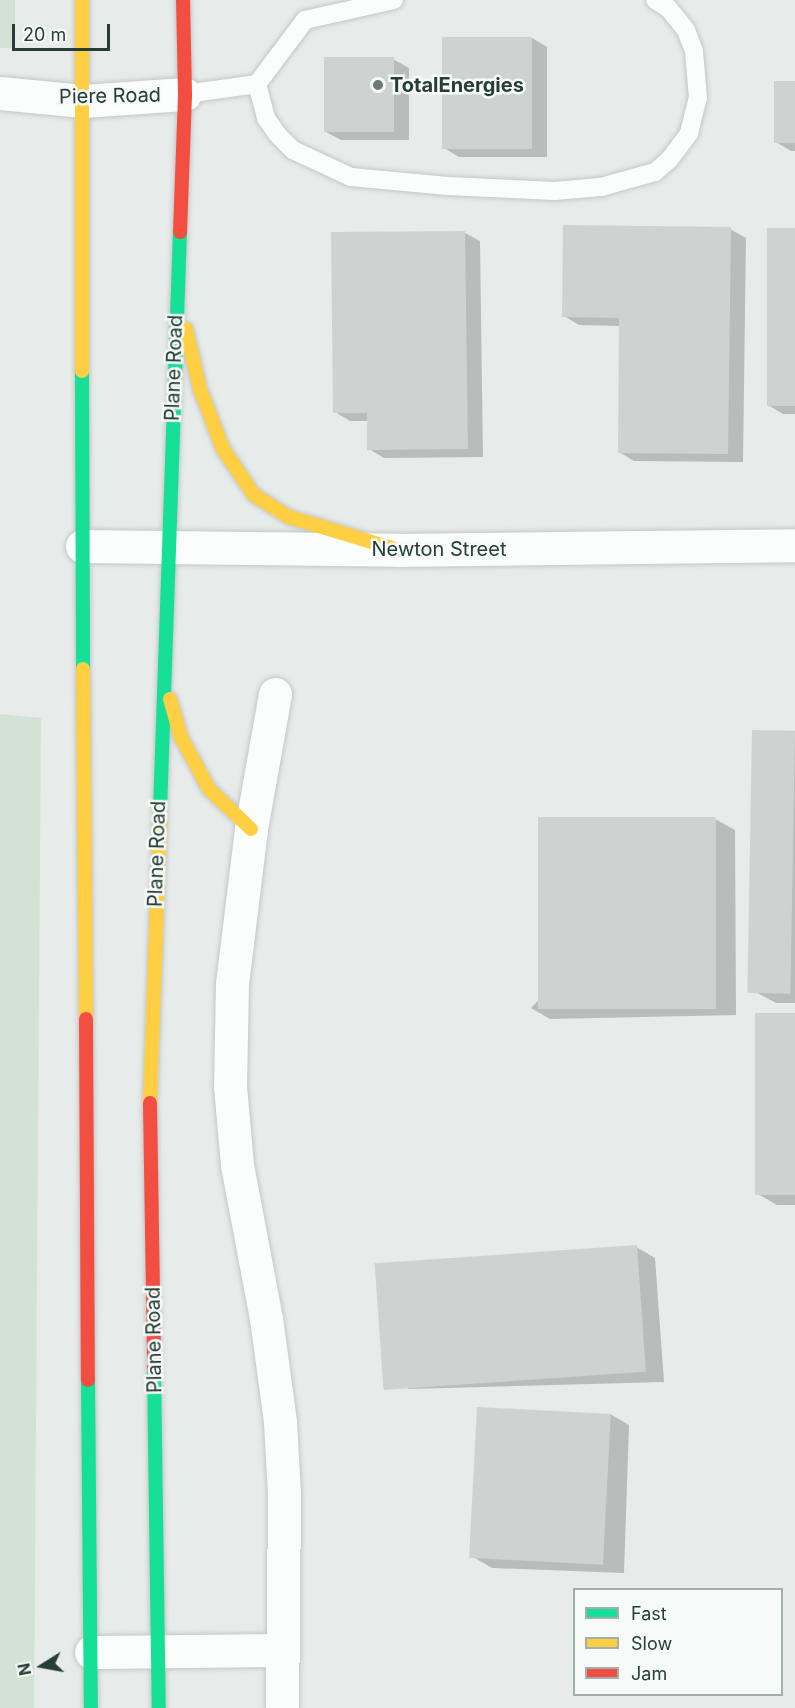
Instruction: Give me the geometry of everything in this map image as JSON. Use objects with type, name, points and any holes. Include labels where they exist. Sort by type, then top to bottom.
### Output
[{"type":"main road","points":[[82,0],[82,546],[91,1708]]},
{"type":"main road","name":"Plane Road","points":[[159,1708],[150,1086],[176,287],[185,94],[183,0]]},
{"type":"main road","points":[[176,287],[201,389],[222,449],[254,495],[289,517],[398,550]]},
{"type":"main road","points":[[163,662],[172,711],[181,737],[196,767],[209,789],[250,829]]},
{"type":"street","name":"Piere Road","points":[[0,93],[83,100],[185,94]]},
{"type":"street","name":"Newton Street","points":[[82,546],[398,550],[795,545]]},
{"type":"street","points":[[274,694],[250,829],[232,984],[230,1086],[237,1165],[266,1318],[280,1422],[284,1493],[282,1708]]},
{"type":"street","points":[[91,1652],[282,1650]]},
{"type":"lane","points":[[185,94],[256,84],[305,20],[394,0]]},
{"type":"lane","points":[[256,84],[266,118],[293,150],[351,177],[448,186],[555,191],[601,188],[655,171],[669,160],[689,133],[698,98],[694,51],[686,30],[668,8],[655,0]]},
{"type":"green space","points":[[0,0],[15,0],[15,48],[0,48]]},
{"type":"green space","points":[[0,714],[41,718],[34,1708],[0,1708]]},
{"type":"building","points":[[442,37],[532,37],[532,149],[442,149]]},
{"type":"building","points":[[324,57],[394,57],[394,132],[324,132]]},
{"type":"building","points":[[774,81],[795,81],[795,143],[774,143]]},
{"type":"building","points":[[563,225],[731,227],[728,454],[618,453],[619,318],[562,317]]},
{"type":"building","points":[[767,228],[795,228],[795,406],[767,406]]},
{"type":"building","points":[[465,231],[468,449],[367,450],[367,413],[333,413],[331,232]]},
{"type":"building","points":[[752,730],[795,731],[790,994],[747,993]]},
{"type":"building","points":[[538,817],[716,817],[716,1009],[538,1009]]},
{"type":"building","points":[[755,1013],[795,1013],[795,1195],[755,1195]]},
{"type":"building","points":[[637,1245],[646,1372],[383,1390],[375,1263]]},
{"type":"building","points":[[477,1407],[611,1414],[603,1565],[469,1558]]},
{"type":"traffic: fast","points":[[160,810],[180,232]]},
{"type":"traffic: fast","points":[[82,371],[83,669]]},
{"type":"traffic: fast","points":[[154,1369],[159,1708]]},
{"type":"traffic: fast","points":[[88,1380],[91,1708]]},
{"type":"traffic: slow","points":[[82,0],[82,371]]},
{"type":"traffic: slow","points":[[186,329],[200,389],[223,449],[254,495],[289,517],[398,550]]},
{"type":"traffic: slow","points":[[83,669],[86,1019]]},
{"type":"traffic: slow","points":[[170,699],[181,737],[209,789],[251,829]]},
{"type":"traffic: slow","points":[[150,1103],[160,810]]},
{"type":"traffic: jam","points":[[180,232],[185,94],[183,0]]},
{"type":"traffic: jam","points":[[86,1019],[88,1380]]},
{"type":"traffic: jam","points":[[150,1103],[154,1369]]},
{"type":"place","name":"TotalEnergies","points":[[378,85]]}]
